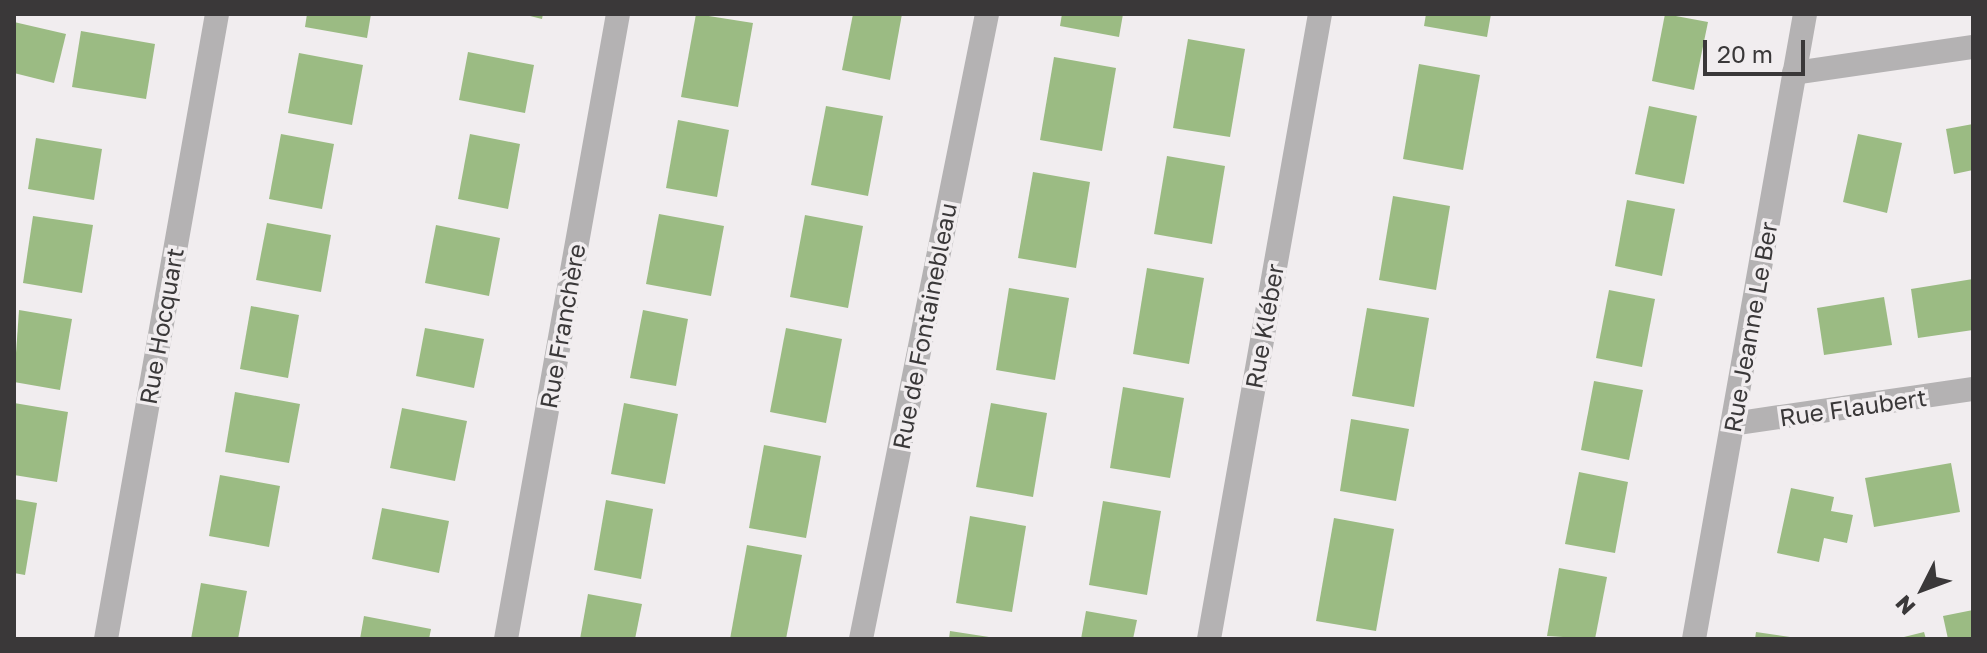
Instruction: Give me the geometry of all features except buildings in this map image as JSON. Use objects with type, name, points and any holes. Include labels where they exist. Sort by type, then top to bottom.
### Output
[{"type":"street","name":"Rue Hocquart","points":[[106,639],[217,14]]},
{"type":"street","name":"Rue Franchère","points":[[506,639],[618,14]]},
{"type":"street","name":"Rue de Fontainebleau","points":[[861,639],[987,14]]},
{"type":"street","name":"Rue Kléber","points":[[1209,639],[1320,14]]},
{"type":"street","name":"Rue Jeanne Le Ber","points":[[1694,639],[1805,14]]},
{"type":"street","points":[[1794,73],[1973,47]]},
{"type":"street","name":"Rue Flaubert","points":[[1732,424],[1973,389]]}]
